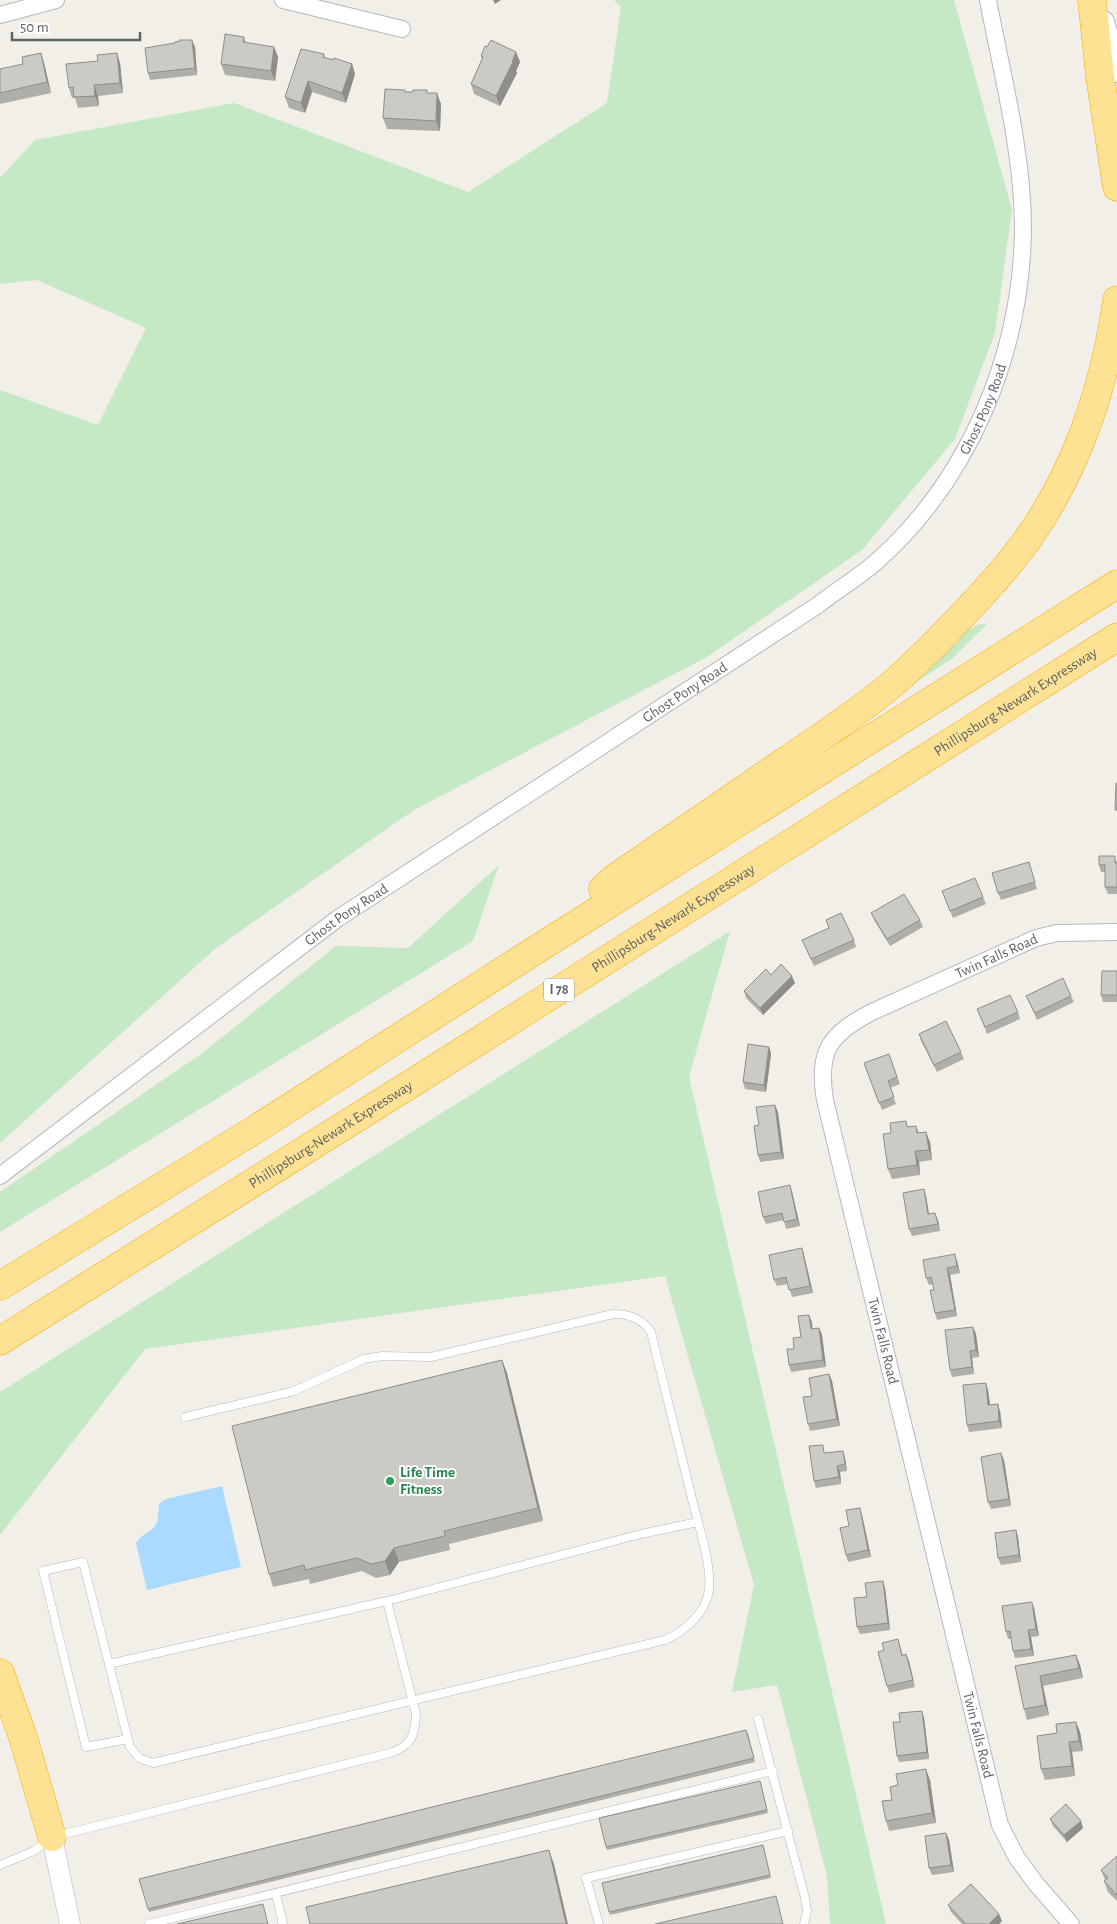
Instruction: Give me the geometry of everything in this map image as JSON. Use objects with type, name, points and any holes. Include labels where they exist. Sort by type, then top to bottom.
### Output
[{"type":"highway","points":[[1097,6],[1117,40]]},
{"type":"highway","points":[[1097,6],[1100,76],[1117,187]]},
{"type":"highway","points":[[542,946],[615,878],[822,736],[889,686],[933,646],[1002,573],[1041,518],[1066,474],[1101,382],[1117,300]]},
{"type":"highway","points":[[0,1286],[256,1129],[542,946],[1117,584]]},
{"type":"highway","name":"Phillipsburg-Newark Expressway","points":[[0,1341],[417,1080],[1117,637]]},
{"type":"highway","points":[[0,1673],[23,1737],[52,1837]]},
{"type":"main road","points":[[1097,6],[1117,71]]},
{"type":"street","points":[[0,15],[56,0]]},
{"type":"street","points":[[282,0],[402,29]]},
{"type":"street","name":"Ghost Pony Road","points":[[0,1176],[337,919],[818,604],[876,562],[909,528],[938,492],[964,452],[985,410],[1002,366],[1014,320],[1023,227],[1020,180],[1012,122],[988,0]]},
{"type":"street","name":"Twin Falls Road","points":[[1071,1924],[1036,1886],[1017,1858],[1000,1825],[822,1083],[825,1058],[836,1036],[849,1024],[872,1012],[1036,938],[1057,933],[1117,932]]},
{"type":"street","points":[[52,1837],[70,1924]]},
{"type":"lane","points":[[128,1739],[86,1747],[43,1571],[83,1562],[128,1739],[134,1753],[139,1758],[154,1763],[414,1702],[656,1642],[677,1634],[694,1619],[706,1600],[709,1590],[707,1566],[698,1522],[651,1332],[640,1320],[632,1316],[613,1314],[431,1357],[382,1356],[364,1359],[294,1390],[185,1417]]},
{"type":"lane","points":[[109,1664],[387,1601],[641,1534],[698,1522]]},
{"type":"lane","points":[[0,1865],[34,1851],[52,1837],[399,1750],[407,1745],[412,1736],[416,1720],[414,1702],[387,1601]]},
{"type":"lane","points":[[758,1719],[805,1898],[804,1924]]},
{"type":"lane","points":[[149,1924],[773,1771]]},
{"type":"lane","points":[[599,1924],[586,1878],[788,1832]]},
{"type":"lane","points":[[276,1894],[283,1924]]},
{"type":"green space","points":[[614,0],[954,0],[1012,210],[995,333],[955,439],[862,550],[707,657],[414,810],[216,948],[0,1143],[0,390],[98,425],[146,328],[37,280],[0,284],[0,178],[35,140],[234,103],[468,192],[607,103],[621,7]]},
{"type":"green space","points":[[988,623],[953,658],[915,683],[944,646],[956,644],[964,632],[977,625]]},
{"type":"green space","points":[[499,865],[473,941],[0,1232],[0,1192],[201,1054],[336,946],[408,948]]},
{"type":"green space","points":[[730,931],[689,1077],[886,1924],[830,1924],[827,1876],[777,1685],[732,1692],[754,1585],[665,1276],[145,1349],[0,1535],[0,1392]]},
{"type":"water","points":[[222,1486],[241,1567],[147,1590],[136,1543],[157,1522],[159,1504],[166,1499]]},
{"type":"building","points":[[225,34],[244,37],[243,42],[274,47],[271,71],[221,64]]},
{"type":"building","points":[[179,40],[192,40],[195,68],[148,73],[145,48],[175,43]]},
{"type":"building","points":[[491,40],[516,52],[496,96],[471,84],[483,57],[481,56],[485,46],[487,47]]},
{"type":"building","points":[[301,49],[324,54],[323,57],[333,60],[334,58],[352,64],[342,93],[308,81],[301,103],[285,97]]},
{"type":"building","points":[[41,53],[47,82],[0,93],[0,69],[23,64],[22,57]]},
{"type":"building","points":[[117,53],[120,83],[94,85],[95,96],[74,97],[73,87],[69,88],[66,64],[98,61],[97,55]]},
{"type":"building","points":[[385,89],[405,90],[405,92],[427,90],[427,93],[437,93],[436,121],[383,118]]},
{"type":"building","points":[[1116,783],[1117,810],[1115,810]]},
{"type":"building","points":[[1099,856],[1115,856],[1115,863],[1117,863],[1117,887],[1105,887],[1105,865],[1099,865]]},
{"type":"building","points":[[1029,862],[1035,882],[998,893],[992,873]]},
{"type":"building","points":[[975,878],[983,897],[950,911],[942,891]]},
{"type":"building","points":[[904,894],[920,920],[887,939],[871,913]]},
{"type":"building","points":[[841,913],[854,940],[811,959],[802,940],[829,928],[826,920]]},
{"type":"building","points":[[781,964],[792,976],[760,1008],[744,991],[766,969],[771,975]]},
{"type":"building","points":[[1102,971],[1117,971],[1117,995],[1101,995]]},
{"type":"building","points":[[1063,978],[1071,996],[1035,1013],[1026,996]]},
{"type":"building","points":[[1010,995],[1018,1012],[985,1027],[977,1009]]},
{"type":"building","points":[[946,1021],[961,1052],[934,1065],[919,1034]]},
{"type":"building","points":[[748,1044],[769,1047],[764,1085],[743,1082]]},
{"type":"building","points":[[889,1054],[897,1077],[888,1081],[894,1097],[879,1103],[864,1063]]},
{"type":"building","points":[[775,1105],[781,1152],[758,1155],[754,1126],[759,1125],[756,1107]]},
{"type":"building","points":[[906,1121],[907,1127],[916,1126],[917,1133],[926,1132],[929,1150],[915,1151],[917,1165],[888,1169],[883,1134],[891,1133],[890,1123]]},
{"type":"building","points":[[790,1185],[797,1219],[784,1222],[782,1213],[763,1217],[758,1192]]},
{"type":"building","points":[[924,1189],[928,1214],[935,1213],[938,1224],[909,1229],[903,1193]]},
{"type":"building","points":[[802,1248],[810,1286],[789,1290],[786,1277],[774,1280],[769,1255]]},
{"type":"building","points":[[955,1254],[957,1266],[947,1268],[955,1310],[935,1313],[930,1290],[934,1290],[931,1277],[926,1278],[923,1260]]},
{"type":"building","points":[[809,1315],[811,1329],[819,1328],[823,1360],[789,1365],[787,1349],[794,1349],[793,1338],[801,1337],[798,1316]]},
{"type":"building","points":[[973,1327],[976,1350],[970,1351],[972,1367],[950,1370],[945,1330]]},
{"type":"building","name":"Life Time Fitness","points":[[502,1360],[538,1508],[444,1531],[445,1536],[394,1548],[385,1561],[371,1564],[357,1558],[305,1570],[304,1565],[269,1574],[232,1426]]},
{"type":"building","points":[[829,1374],[837,1419],[808,1424],[803,1397],[812,1396],[809,1378]]},
{"type":"building","points":[[986,1383],[988,1405],[998,1404],[999,1421],[967,1425],[963,1385]]},
{"type":"building","points":[[823,1445],[824,1453],[843,1451],[845,1464],[837,1466],[839,1477],[814,1481],[809,1446]]},
{"type":"building","points":[[1001,1453],[1009,1499],[988,1502],[981,1457]]},
{"type":"building","points":[[860,1508],[868,1550],[846,1555],[840,1528],[849,1526],[846,1510]]},
{"type":"building","points":[[1016,1530],[1019,1555],[998,1558],[995,1533]]},
{"type":"building","points":[[883,1581],[888,1623],[857,1627],[854,1598],[867,1597],[865,1583]]},
{"type":"building","points":[[1032,1602],[1036,1629],[1028,1630],[1031,1649],[1013,1651],[1010,1631],[1006,1632],[1002,1606]]},
{"type":"building","points":[[898,1639],[902,1656],[906,1654],[913,1680],[887,1686],[878,1652],[884,1650],[882,1643]]},
{"type":"building","points":[[1076,1655],[1079,1668],[1040,1676],[1045,1705],[1024,1709],[1015,1666]]},
{"type":"building","points":[[922,1711],[927,1752],[897,1756],[893,1722],[900,1722],[899,1713]]},
{"type":"building","points":[[1076,1722],[1079,1741],[1069,1742],[1072,1766],[1041,1769],[1037,1736],[1057,1733],[1056,1724]]},
{"type":"building","points":[[746,1730],[754,1758],[148,1909],[139,1879]]},
{"type":"building","points":[[926,1769],[932,1813],[886,1821],[882,1801],[892,1800],[890,1787],[898,1785],[896,1774]]},
{"type":"building","points":[[760,1781],[767,1810],[606,1847],[599,1818]]},
{"type":"building","points":[[1066,1804],[1081,1821],[1064,1835],[1050,1819]]},
{"type":"building","points":[[946,1833],[951,1865],[929,1868],[925,1836]]},
{"type":"building","points":[[763,1845],[770,1875],[609,1912],[602,1883]]},
{"type":"building","points":[[549,1850],[566,1924],[310,1924],[306,1907]]},
{"type":"building","points":[[1117,1856],[1117,1895],[1104,1881],[1108,1878],[1101,1870]]},
{"type":"building","points":[[971,1884],[999,1914],[989,1924],[966,1924],[948,1905]]},
{"type":"building","points":[[776,1896],[783,1924],[655,1924]]},
{"type":"building","points":[[263,1904],[268,1924],[177,1924]]},
{"type":"place","name":"Life Time Fitness","points":[[390,1481]]}]
